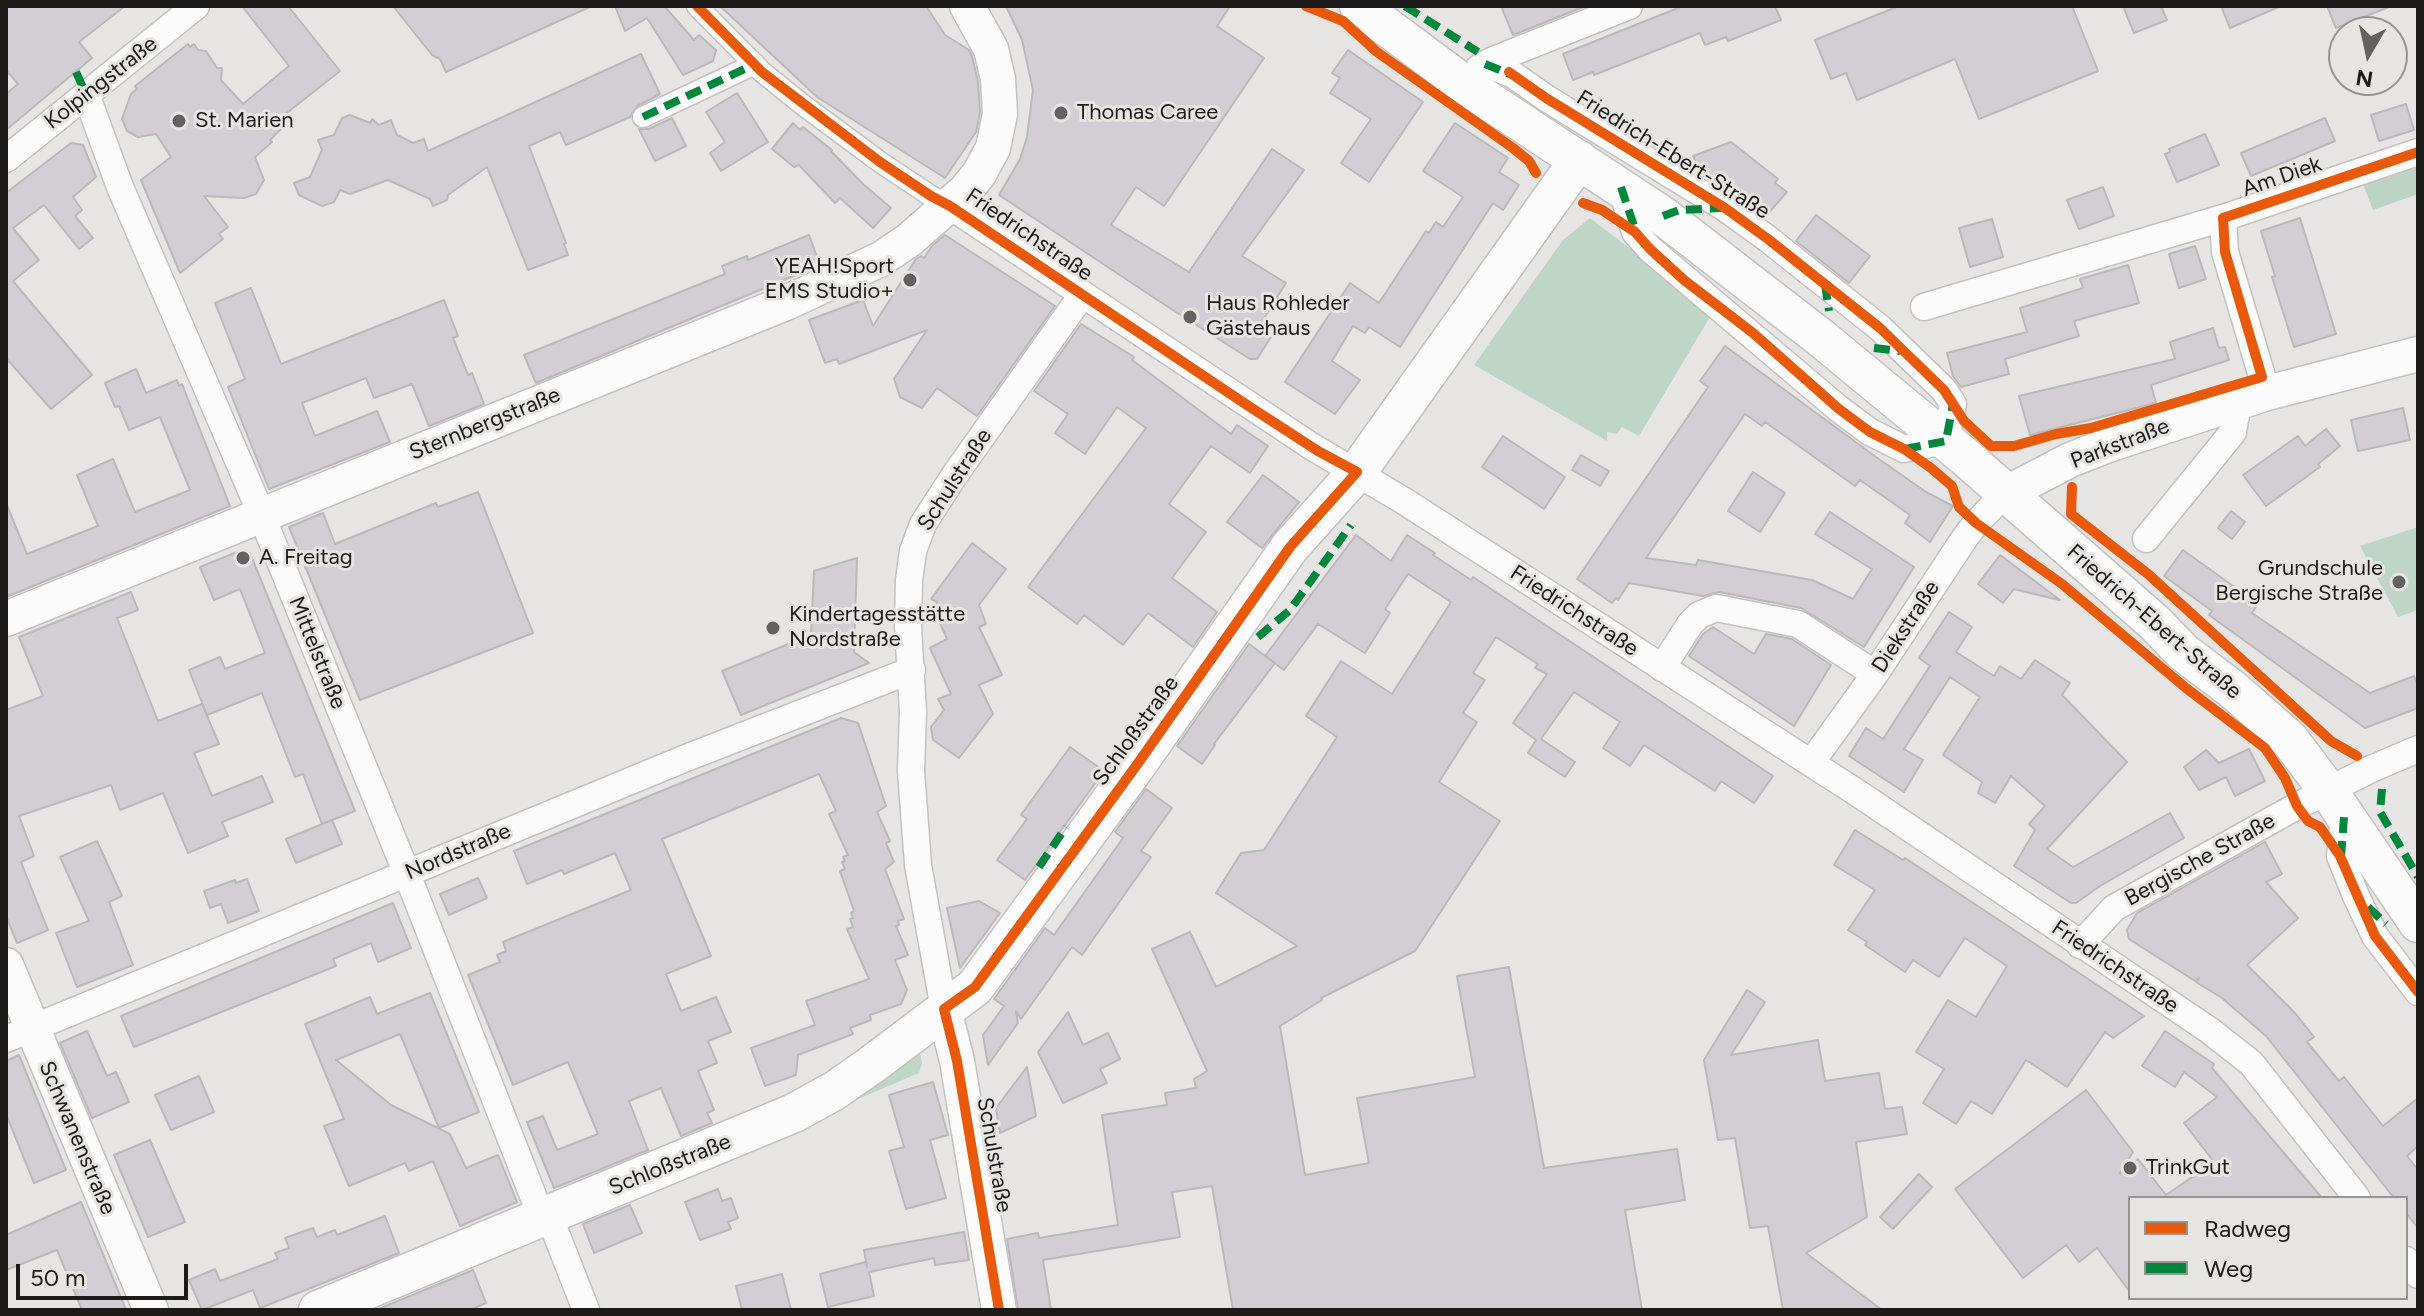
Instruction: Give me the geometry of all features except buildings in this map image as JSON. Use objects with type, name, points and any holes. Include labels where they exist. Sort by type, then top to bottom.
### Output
[{"type":"main road","name":"Friedrich-Ebert-Straße","points":[[1359,6],[1472,73],[1579,160],[1663,216],[1821,338],[1946,441],[2155,623],[2183,652],[2232,689],[2289,739],[2418,923]]},
{"type":"main road","name":"Schloßstraße","points":[[319,1310],[544,1214],[794,1113],[858,1074],[975,987],[1290,547],[1357,472],[1579,160]]},
{"type":"street","name":"Kolpingstraße","points":[[6,159],[196,6]]},
{"type":"street","name":"Friedrichstraße","points":[[697,6],[755,64],[803,105],[880,162],[1311,446],[1357,472],[1811,763],[2080,945],[2167,1000],[2251,1063],[2355,1196]]},
{"type":"street","name":"Sternbergstraße","points":[[6,619],[788,302],[881,259],[950,206],[979,174],[993,148],[999,130],[1001,96],[991,49],[967,6]]},
{"type":"street","points":[[1472,73],[1629,6]]},
{"type":"street","points":[[643,117],[755,64]]},
{"type":"street","name":"Friedrich-Ebert-Straße","points":[[1472,73],[1512,74],[1725,208],[1768,239],[1880,328],[1944,390],[1953,404],[1946,441]]},
{"type":"street","name":"Mittelstraße","points":[[86,94],[120,187],[261,515],[544,1214]]},
{"type":"street","name":"Am Diek","points":[[1924,307],[2223,218],[2418,152]]},
{"type":"street","points":[[1621,187],[1635,232],[1650,249],[1839,409],[1870,432],[1904,449],[1946,441]]},
{"type":"street","name":"Friedrich-Ebert-Straße","points":[[1663,216],[1679,210],[1725,208]]},
{"type":"street","name":"Am Diek","points":[[2223,218],[2225,252],[2253,398]]},
{"type":"street","name":"Schulstraße","points":[[999,1310],[957,1061],[944,1009],[918,865],[911,771],[909,580],[913,551],[923,524],[1082,295]]},
{"type":"street","name":"Parkstraße","points":[[2005,494],[2070,460],[2108,445],[2253,398],[2418,354]]},
{"type":"street","points":[[2146,539],[2233,432],[2253,398]]},
{"type":"street","name":"Diekstraße","points":[[1811,763],[1875,674],[1970,531],[2005,494]]},
{"type":"street","points":[[1662,668],[1690,624],[1699,615],[1716,608],[1798,624],[1875,674]]},
{"type":"street","name":"Nordstraße","points":[[19,1034],[686,758],[912,670]]},
{"type":"street","name":"Bergische Straße","points":[[2080,945],[2114,908],[2290,810],[2336,805],[2371,769],[2418,749]]},
{"type":"street","points":[[2336,805],[2340,856],[2356,896],[2375,936],[2418,992]]},
{"type":"street","name":"Schwanenstraße","points":[[6,965],[19,1034],[151,1310]]},
{"type":"street","points":[[544,1214],[586,1310]]},
{"type":"green space","points":[[2418,140],[2418,194],[2373,210],[2356,166]]},
{"type":"green space","points":[[1590,218],[1713,312],[1639,436],[1622,427],[1617,434],[1607,432],[1607,441],[1474,365],[1563,240]]},
{"type":"green space","name":"Grundschule Bergische Straße","points":[[2418,527],[2418,610],[2398,617],[2360,546]]},
{"type":"green space","points":[[920,1052],[922,1064],[919,1073],[839,1107]]},
{"type":"marked path","points":[[1405,6],[1478,52]]},
{"type":"marked path","points":[[643,117],[755,64]]},
{"type":"marked path","points":[[1485,64],[1515,76]]},
{"type":"marked path","points":[[76,72],[86,94]]},
{"type":"marked path","points":[[1621,187],[1636,232]]},
{"type":"marked path","points":[[1663,216],[1679,210],[1721,208]]},
{"type":"marked path","points":[[1825,284],[1829,311]]},
{"type":"marked path","points":[[1874,348],[1900,351]]},
{"type":"marked path","points":[[1905,449],[1946,441],[1953,404]]},
{"type":"marked path","points":[[1258,637],[1290,610],[1351,525]]},
{"type":"marked path","points":[[2382,789],[2380,812],[2418,877]]},
{"type":"marked path","points":[[2341,857],[2344,817]]},
{"type":"marked path","points":[[1039,867],[1066,827]]},
{"type":"marked path","points":[[2368,907],[2386,924]]},
{"type":"cycle path","points":[[697,6],[762,72],[880,162],[1247,405],[1357,472],[1290,547],[975,987],[944,1009],[957,1061],[999,1310]]},
{"type":"cycle path","points":[[1306,6],[1343,21],[1377,52],[1513,148],[1529,161],[1536,173]]},
{"type":"cycle path","points":[[1509,72],[1725,208],[1768,239],[1880,328],[1944,390],[1964,421],[1991,446],[2014,446],[2091,428],[2262,377],[2225,252],[2223,218],[2418,152]]},
{"type":"cycle path","points":[[1583,203],[1602,210],[1635,232],[1684,280],[1753,333],[1839,409],[1870,432],[1904,449],[1931,468],[1952,486],[1959,507],[1976,523],[2062,584],[2186,688],[2265,748],[2285,778],[2297,806],[2308,821],[2320,827],[2340,856],[2375,936],[2418,992]]},
{"type":"cycle path","points":[[2072,487],[2071,514],[2148,574],[2331,741],[2357,756]]},
{"type":"place","name":"Thomas Caree","points":[[1061,113]]},
{"type":"place","name":"St. Marien","points":[[179,121]]},
{"type":"place","name":"YEAH!Sport EMS Studio+","points":[[910,280]]},
{"type":"place","name":"Haus Rohleder Gästehaus","points":[[1190,317]]},
{"type":"place","name":"A. Freitag","points":[[243,558]]},
{"type":"place","name":"Grundschule Bergische Straße","points":[[2399,582]]},
{"type":"place","name":"Kindertagesstätte Nordstraße","points":[[773,628]]},
{"type":"place","name":"TrinkGut","points":[[2130,1168]]}]
